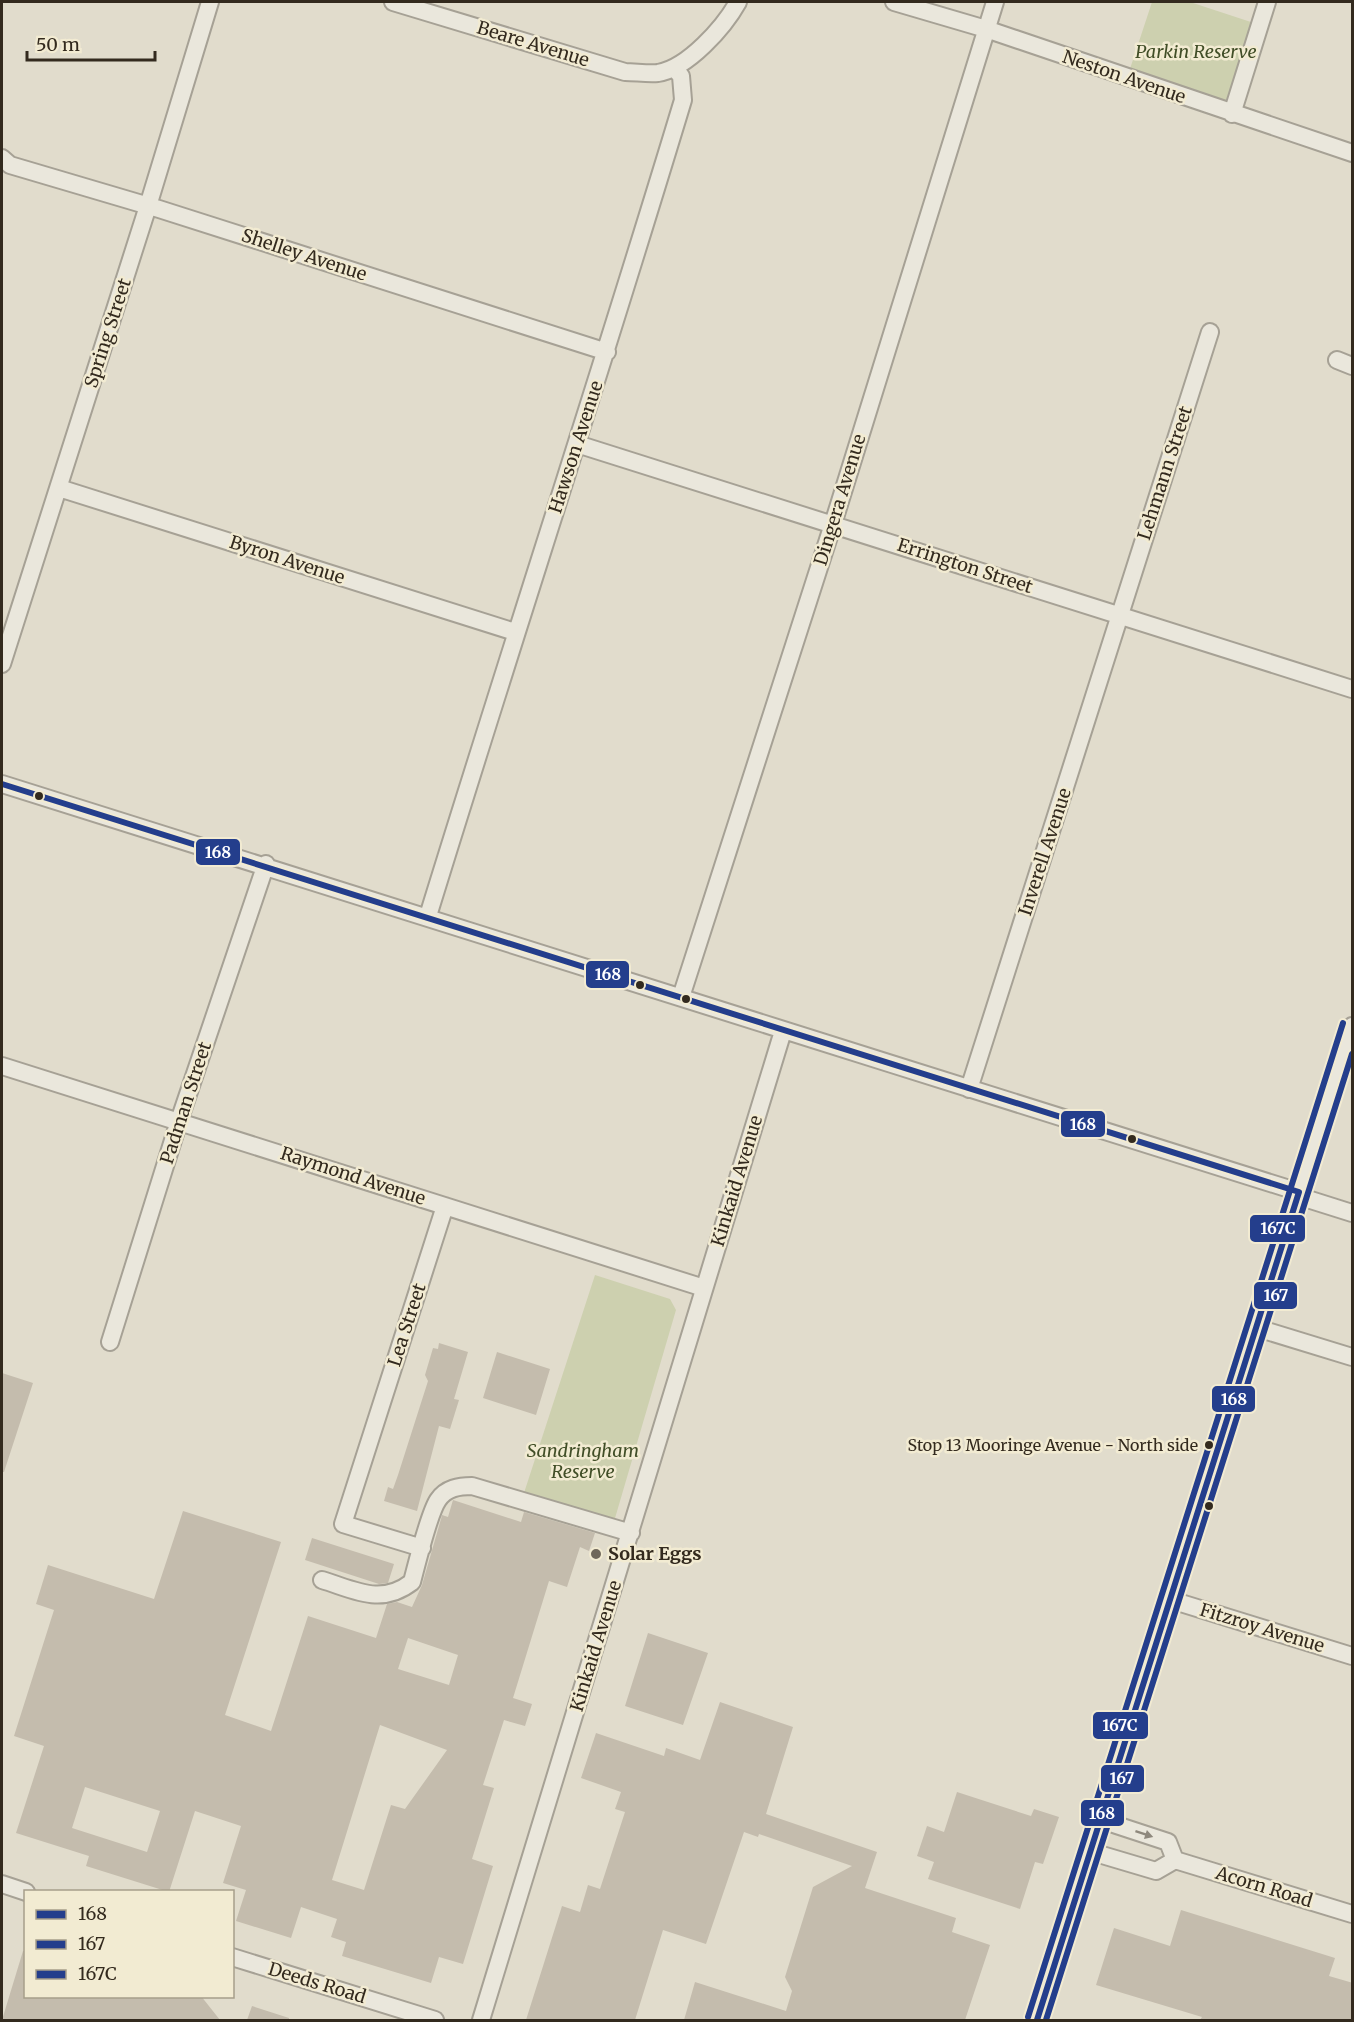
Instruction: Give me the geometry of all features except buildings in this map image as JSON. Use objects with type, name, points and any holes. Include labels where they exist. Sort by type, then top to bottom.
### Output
[{"type":"street","name":"Spring Street","points":[[2,664],[148,206],[210,2]]},
{"type":"street","name":"Beare Avenue","points":[[393,2],[625,72],[657,73],[674,68]]},
{"type":"street","points":[[674,68],[713,36],[738,2]]},
{"type":"street","name":"Neston Avenue","points":[[894,2],[986,29],[1353,153]]},
{"type":"street","name":"Dingera Avenue","points":[[681,997],[833,524],[995,2]]},
{"type":"street","points":[[1232,114],[1267,2]]},
{"type":"street","name":"Hawson Avenue","points":[[428,916],[515,632],[607,352],[683,100],[681,76],[674,68]]},
{"type":"street","name":"Shelley Avenue","points":[[2,158],[10,165],[148,206],[607,352]]},
{"type":"street","name":"Lehmann Street","points":[[1120,615],[1210,332]]},
{"type":"street","name":"Errington Street","points":[[577,444],[1353,689]]},
{"type":"street","name":"Byron Avenue","points":[[59,488],[515,632]]},
{"type":"street","name":"Inverell Avenue","points":[[969,1089],[1120,615]]},
{"type":"street","points":[[2,783],[266,864],[1353,1213]]},
{"type":"street","name":"Padman Street","points":[[110,1342],[179,1121],[266,864]]},
{"type":"street","points":[[1037,2020],[1353,1026]]},
{"type":"street","name":"Kinkaid Avenue","points":[[481,2020],[783,1031]]},
{"type":"street","name":"Raymond Avenue","points":[[2,1066],[704,1288]]},
{"type":"street","name":"Lea Street","points":[[422,1548],[343,1524],[445,1206]]},
{"type":"street","points":[[1257,1328],[1353,1357]]},
{"type":"street","points":[[322,1580],[380,1597],[394,1593],[411,1582],[437,1500],[453,1488],[462,1486],[472,1486],[631,1533]]},
{"type":"street","name":"Fitzroy Avenue","points":[[1171,1600],[1353,1656]]},
{"type":"street","points":[[1092,1852],[1156,1871],[1175,1860],[1168,1842],[1101,1820]]},
{"type":"street","name":"Acorn Road","points":[[1175,1860],[1353,1914]]},
{"type":"street","points":[[2,1884],[24,1891]]},
{"type":"street","name":"Deeds Road","points":[[234,1958],[435,2020]]},
{"type":"green space","name":"Parkin Reserve","points":[[1152,2],[1190,2],[1260,25],[1232,114],[1127,78]]},
{"type":"green space","name":"Sandringham Reserve","points":[[595,1275],[670,1299],[676,1310],[613,1525],[523,1496]]},
{"type":"transit line","name":"168","points":[[2,784],[1299,1192]]},
{"type":"transit line","name":"167C","points":[[1028,2017],[1343,1023]]},
{"type":"transit line","name":"167","points":[[1046,2020],[1352,1054]]},
{"type":"transit line","name":"168","points":[[1037,2020],[1299,1192]]},
{"type":"place","name":"Stop 13 Mooringe Avenue - North side","points":[[1209,1445]]},
{"type":"place","name":"Solar Eggs","points":[[596,1554]]}]
